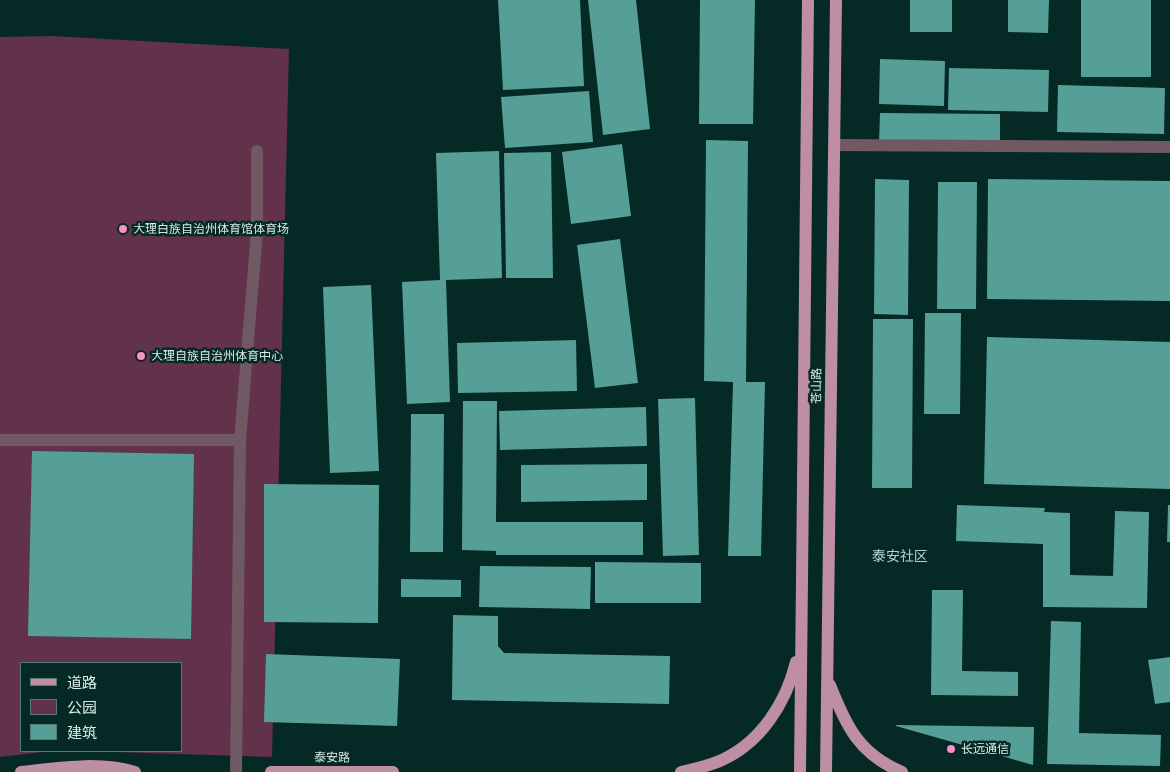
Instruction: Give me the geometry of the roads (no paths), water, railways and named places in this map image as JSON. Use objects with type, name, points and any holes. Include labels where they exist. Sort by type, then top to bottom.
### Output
[{"type":"main road","name":"苍山路","points":[[800,772],[808,0]]},
{"type":"main road","name":"苍山路","points":[[826,772],[836,0]]},
{"type":"main road","points":[[681,772],[709,765],[730,756],[756,736],[774,714],[787,691],[801,643]]},
{"type":"main road","points":[[827,677],[840,710],[854,737],[876,758],[902,772]]},
{"type":"main road","points":[[22,772],[78,766],[123,768],[135,772]]},
{"type":"main road","name":"泰安路","points":[[271,772],[393,772]]},
{"type":"street","points":[[834,146],[1170,147]]},
{"type":"street","points":[[236,772],[240,440],[257,231],[256,151]]},
{"type":"street","points":[[0,440],[240,440]]},
{"type":"place","name":"大理白族自治州体育馆体育场","points":[[123,229]]},
{"type":"place","name":"大理自族自治州体育中心","points":[[141,356]]},
{"type":"place","name":"长远通信","points":[[951,749]]},
{"type":"district","name":"泰安社区","points":[[900,557]]}]
